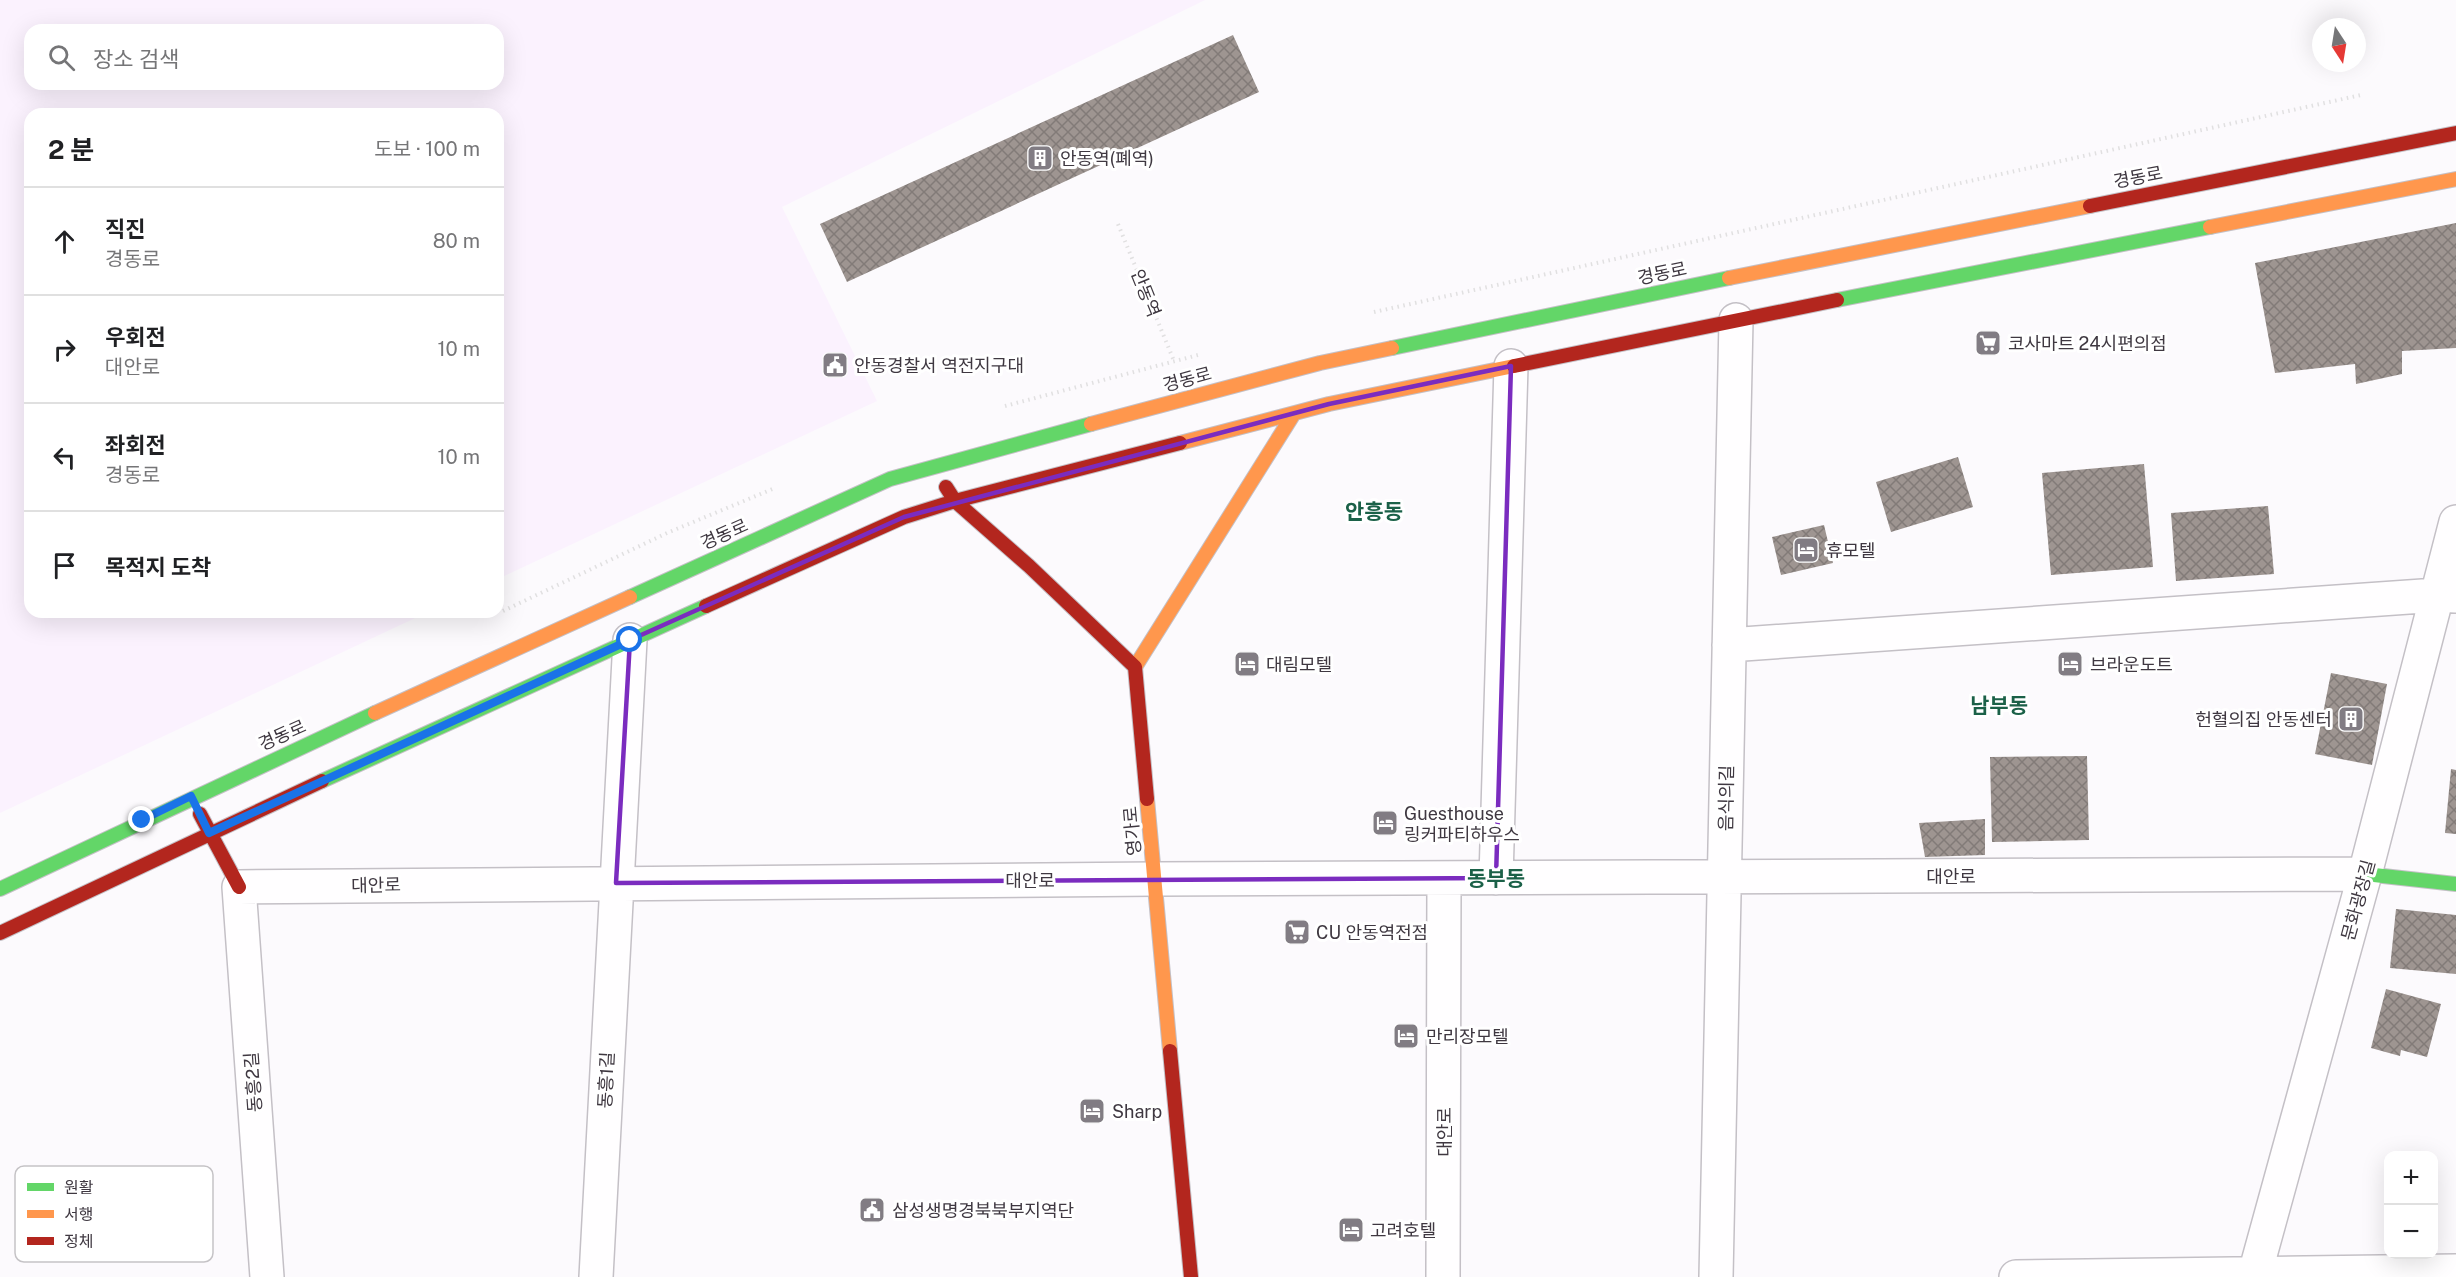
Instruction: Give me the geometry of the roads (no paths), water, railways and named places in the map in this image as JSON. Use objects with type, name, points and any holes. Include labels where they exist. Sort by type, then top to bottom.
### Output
[{"type":"street","name":"경동로","points":[[0,889],[191,796],[890,479],[932,466],[1320,363],[1751,273],[2456,133]]},
{"type":"street","points":[[0,933],[209,833],[630,640],[904,517],[955,501],[1329,404],[1736,320],[2456,179]]},
{"type":"street","name":"음식의길","points":[[1716,1277],[1736,320]]},
{"type":"street","points":[[1496,879],[1511,366]]},
{"type":"street","points":[[932,466],[955,501],[1029,566],[1135,667],[1293,415]]},
{"type":"street","name":"문화광장길","points":[[2255,1275],[2365,874],[2447,595],[2456,522]]},
{"type":"street","points":[[1729,645],[2447,595]]},
{"type":"street","points":[[616,883],[630,640]]},
{"type":"street","name":"영가로","points":[[1135,667],[1191,1277]]},
{"type":"street","points":[[191,796],[238,887]]},
{"type":"street","name":"대안로","points":[[238,887],[1155,879],[2365,874],[2456,884]]},
{"type":"street","name":"대안로","points":[[1443,1277],[1444,879]]},
{"type":"street","name":"동흥1길","points":[[596,1277],[616,883]]},
{"type":"street","name":"동흥2길","points":[[238,887],[267,1277]]},
{"type":"street","points":[[2016,1277],[2456,1271]]},
{"type":"place","name":"안동역(폐역)","points":[[1040,158]]},
{"type":"place","name":"코사마트 24시편의점","points":[[1988,343]]},
{"type":"place","name":"안동경찰서 역전지구대","points":[[835,365]]},
{"type":"place","name":"휴모텔","points":[[1806,550]]},
{"type":"place","name":"대림모텔","points":[[1247,664]]},
{"type":"place","name":"브라운도트","points":[[2070,664]]},
{"type":"place","name":"헌혈의집 안동센터","points":[[2351,719]]},
{"type":"place","name":"Guesthouse 링커파티하우스","points":[[1385,823]]},
{"type":"place","name":"CU 안동역전점","points":[[1297,932]]},
{"type":"place","name":"만리장모텔","points":[[1406,1036]]},
{"type":"place","name":"Sharp","points":[[1092,1111]]},
{"type":"place","name":"삼성생명경북북부지역단","points":[[872,1210]]},
{"type":"place","name":"고려호텔","points":[[1351,1230]]},
{"type":"district","name":"안흥동","points":[[1374,511]]},
{"type":"district","name":"남부동","points":[[1999,705]]},
{"type":"district","name":"동부동","points":[[1496,878]]}]
